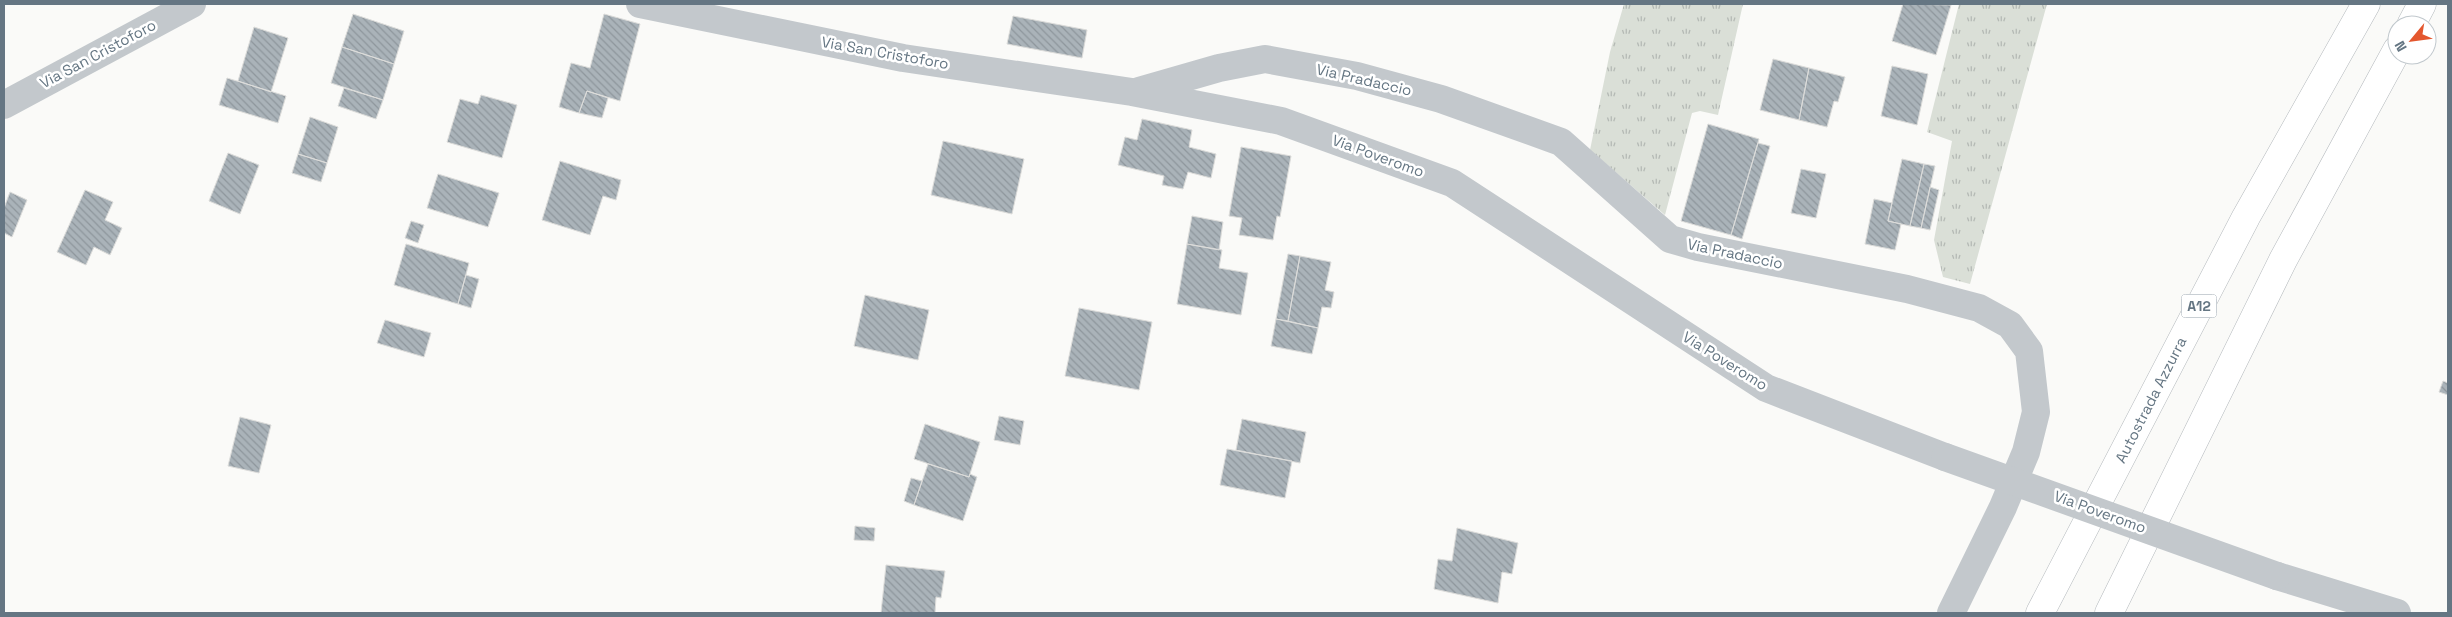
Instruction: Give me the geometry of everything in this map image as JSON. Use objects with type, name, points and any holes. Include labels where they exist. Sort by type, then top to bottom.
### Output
[{"type":"highway","name":"Autostrada Azzurra","points":[[2040,613],[2246,217],[2366,4]]},
{"type":"highway","points":[[2109,613],[2283,260],[2389,65]]},
{"type":"street","name":"Via San Cristoforo","points":[[4,104],[192,4]]},
{"type":"street","name":"Via San Cristoforo","points":[[640,4],[903,58],[1132,92]]},
{"type":"street","name":"Via Pradaccio","points":[[1132,92],[1219,68],[1265,59],[1357,76],[1441,99],[1561,142],[1670,240],[1907,289],[1978,308],[2010,325],[2029,351],[2036,412],[2026,452],[2003,507],[1951,613]]},
{"type":"street","name":"Via Poveromo","points":[[1132,92],[1281,120],[1452,183],[1766,388],[1945,457],[2277,576],[2397,613]]},
{"type":"green space","points":[[1624,4],[1743,4],[1718,115],[1700,111],[1692,113],[1665,215],[1590,150],[1610,52]]},
{"type":"green space","points":[[1959,4],[2047,4],[1970,284],[1943,277],[1934,240],[1952,141],[1927,132]]},
{"type":"building","points":[[1903,4],[1951,5],[1936,55],[1892,41]]},
{"type":"building","points":[[353,14],[404,31],[394,64],[342,47]]},
{"type":"building","points":[[604,14],[640,24],[620,101],[587,91],[579,113],[559,107],[571,63],[590,68]]},
{"type":"building","points":[[1013,16],[1087,30],[1082,58],[1007,44]]},
{"type":"building","points":[[254,27],[288,38],[271,92],[238,81]]},
{"type":"building","points":[[342,47],[394,64],[383,100],[331,83]]},
{"type":"building","points":[[1773,59],[1809,68],[1799,120],[1760,110]]},
{"type":"building","points":[[1892,66],[1928,74],[1917,125],[1881,116]]},
{"type":"building","points":[[1809,68],[1845,77],[1838,102],[1834,101],[1827,127],[1799,120]]},
{"type":"building","points":[[227,78],[286,96],[278,123],[219,105]]},
{"type":"building","points":[[344,88],[383,100],[376,119],[338,106]]},
{"type":"building","points":[[587,91],[608,98],[602,118],[579,113]]},
{"type":"building","points":[[481,95],[517,105],[502,158],[447,142],[460,99],[478,104]]},
{"type":"building","points":[[310,117],[338,127],[327,163],[298,154]]},
{"type":"building","points":[[1142,119],[1192,130],[1189,147],[1216,154],[1211,178],[1188,172],[1183,189],[1162,185],[1164,176],[1118,165],[1125,137],[1137,140]]},
{"type":"building","points":[[1708,124],[1759,139],[1731,235],[1681,221]]},
{"type":"building","points":[[943,141],[1024,159],[1012,214],[931,195]]},
{"type":"building","points":[[1758,143],[1770,146],[1742,239],[1731,235]]},
{"type":"building","points":[[1241,147],[1291,156],[1280,217],[1277,216],[1273,240],[1239,235],[1242,218],[1229,216]]},
{"type":"building","points":[[228,153],[259,165],[240,214],[209,201]]},
{"type":"building","points":[[298,154],[327,163],[321,182],[292,173]]},
{"type":"building","points":[[1902,159],[1924,164],[1910,226],[1888,221]]},
{"type":"building","points":[[560,161],[621,180],[616,200],[603,196],[590,235],[542,220]]},
{"type":"building","points":[[1924,164],[1935,166],[1921,228],[1910,226]]},
{"type":"building","points":[[1801,169],[1826,174],[1816,218],[1791,213]]},
{"type":"building","points":[[438,174],[499,193],[488,227],[427,208]]},
{"type":"building","points":[[1930,187],[1939,190],[1930,230],[1921,228]]},
{"type":"building","points":[[85,190],[113,202],[105,220],[122,228],[110,255],[94,247],[86,265],[57,252]]},
{"type":"building","points":[[10,192],[27,200],[12,237],[4,233],[4,208]]},
{"type":"building","points":[[1874,199],[1892,203],[1888,221],[1901,224],[1895,250],[1865,244]]},
{"type":"building","points":[[1192,216],[1223,222],[1219,250],[1187,244]]},
{"type":"building","points":[[411,221],[424,225],[418,243],[405,238]]},
{"type":"building","points":[[406,244],[469,263],[458,304],[394,285]]},
{"type":"building","points":[[1187,244],[1222,250],[1219,268],[1248,273],[1241,315],[1177,304]]},
{"type":"building","points":[[1288,254],[1300,256],[1288,321],[1276,319]]},
{"type":"building","points":[[1300,256],[1331,262],[1325,290],[1334,292],[1331,308],[1322,307],[1318,328],[1288,321]]},
{"type":"building","points":[[466,275],[479,279],[471,308],[458,304]]},
{"type":"building","points":[[865,295],[929,310],[918,360],[854,346]]},
{"type":"building","points":[[1079,308],[1152,322],[1139,390],[1065,376]]},
{"type":"building","points":[[1276,319],[1318,328],[1312,354],[1271,346]]},
{"type":"building","points":[[385,320],[431,333],[424,357],[377,343]]},
{"type":"building","points":[[2443,381],[2448,383],[2448,395],[2439,392]]},
{"type":"building","points":[[999,416],[1024,421],[1020,445],[994,440]]},
{"type":"building","points":[[240,417],[271,425],[259,473],[228,466]]},
{"type":"building","points":[[1242,419],[1306,432],[1300,463],[1236,450]]},
{"type":"building","points":[[925,424],[980,442],[969,477],[914,459]]},
{"type":"building","points":[[1227,449],[1292,461],[1285,498],[1220,485]]},
{"type":"building","points":[[928,464],[969,477],[970,474],[977,477],[963,521],[914,505]]},
{"type":"building","points":[[911,478],[922,481],[914,505],[904,501]]},
{"type":"building","points":[[855,526],[875,528],[874,541],[854,540]]},
{"type":"building","points":[[1457,528],[1518,543],[1512,574],[1502,572],[1498,603],[1434,589],[1438,559],[1452,561]]},
{"type":"building","points":[[886,565],[945,571],[941,598],[936,597],[935,613],[881,613]]}]
